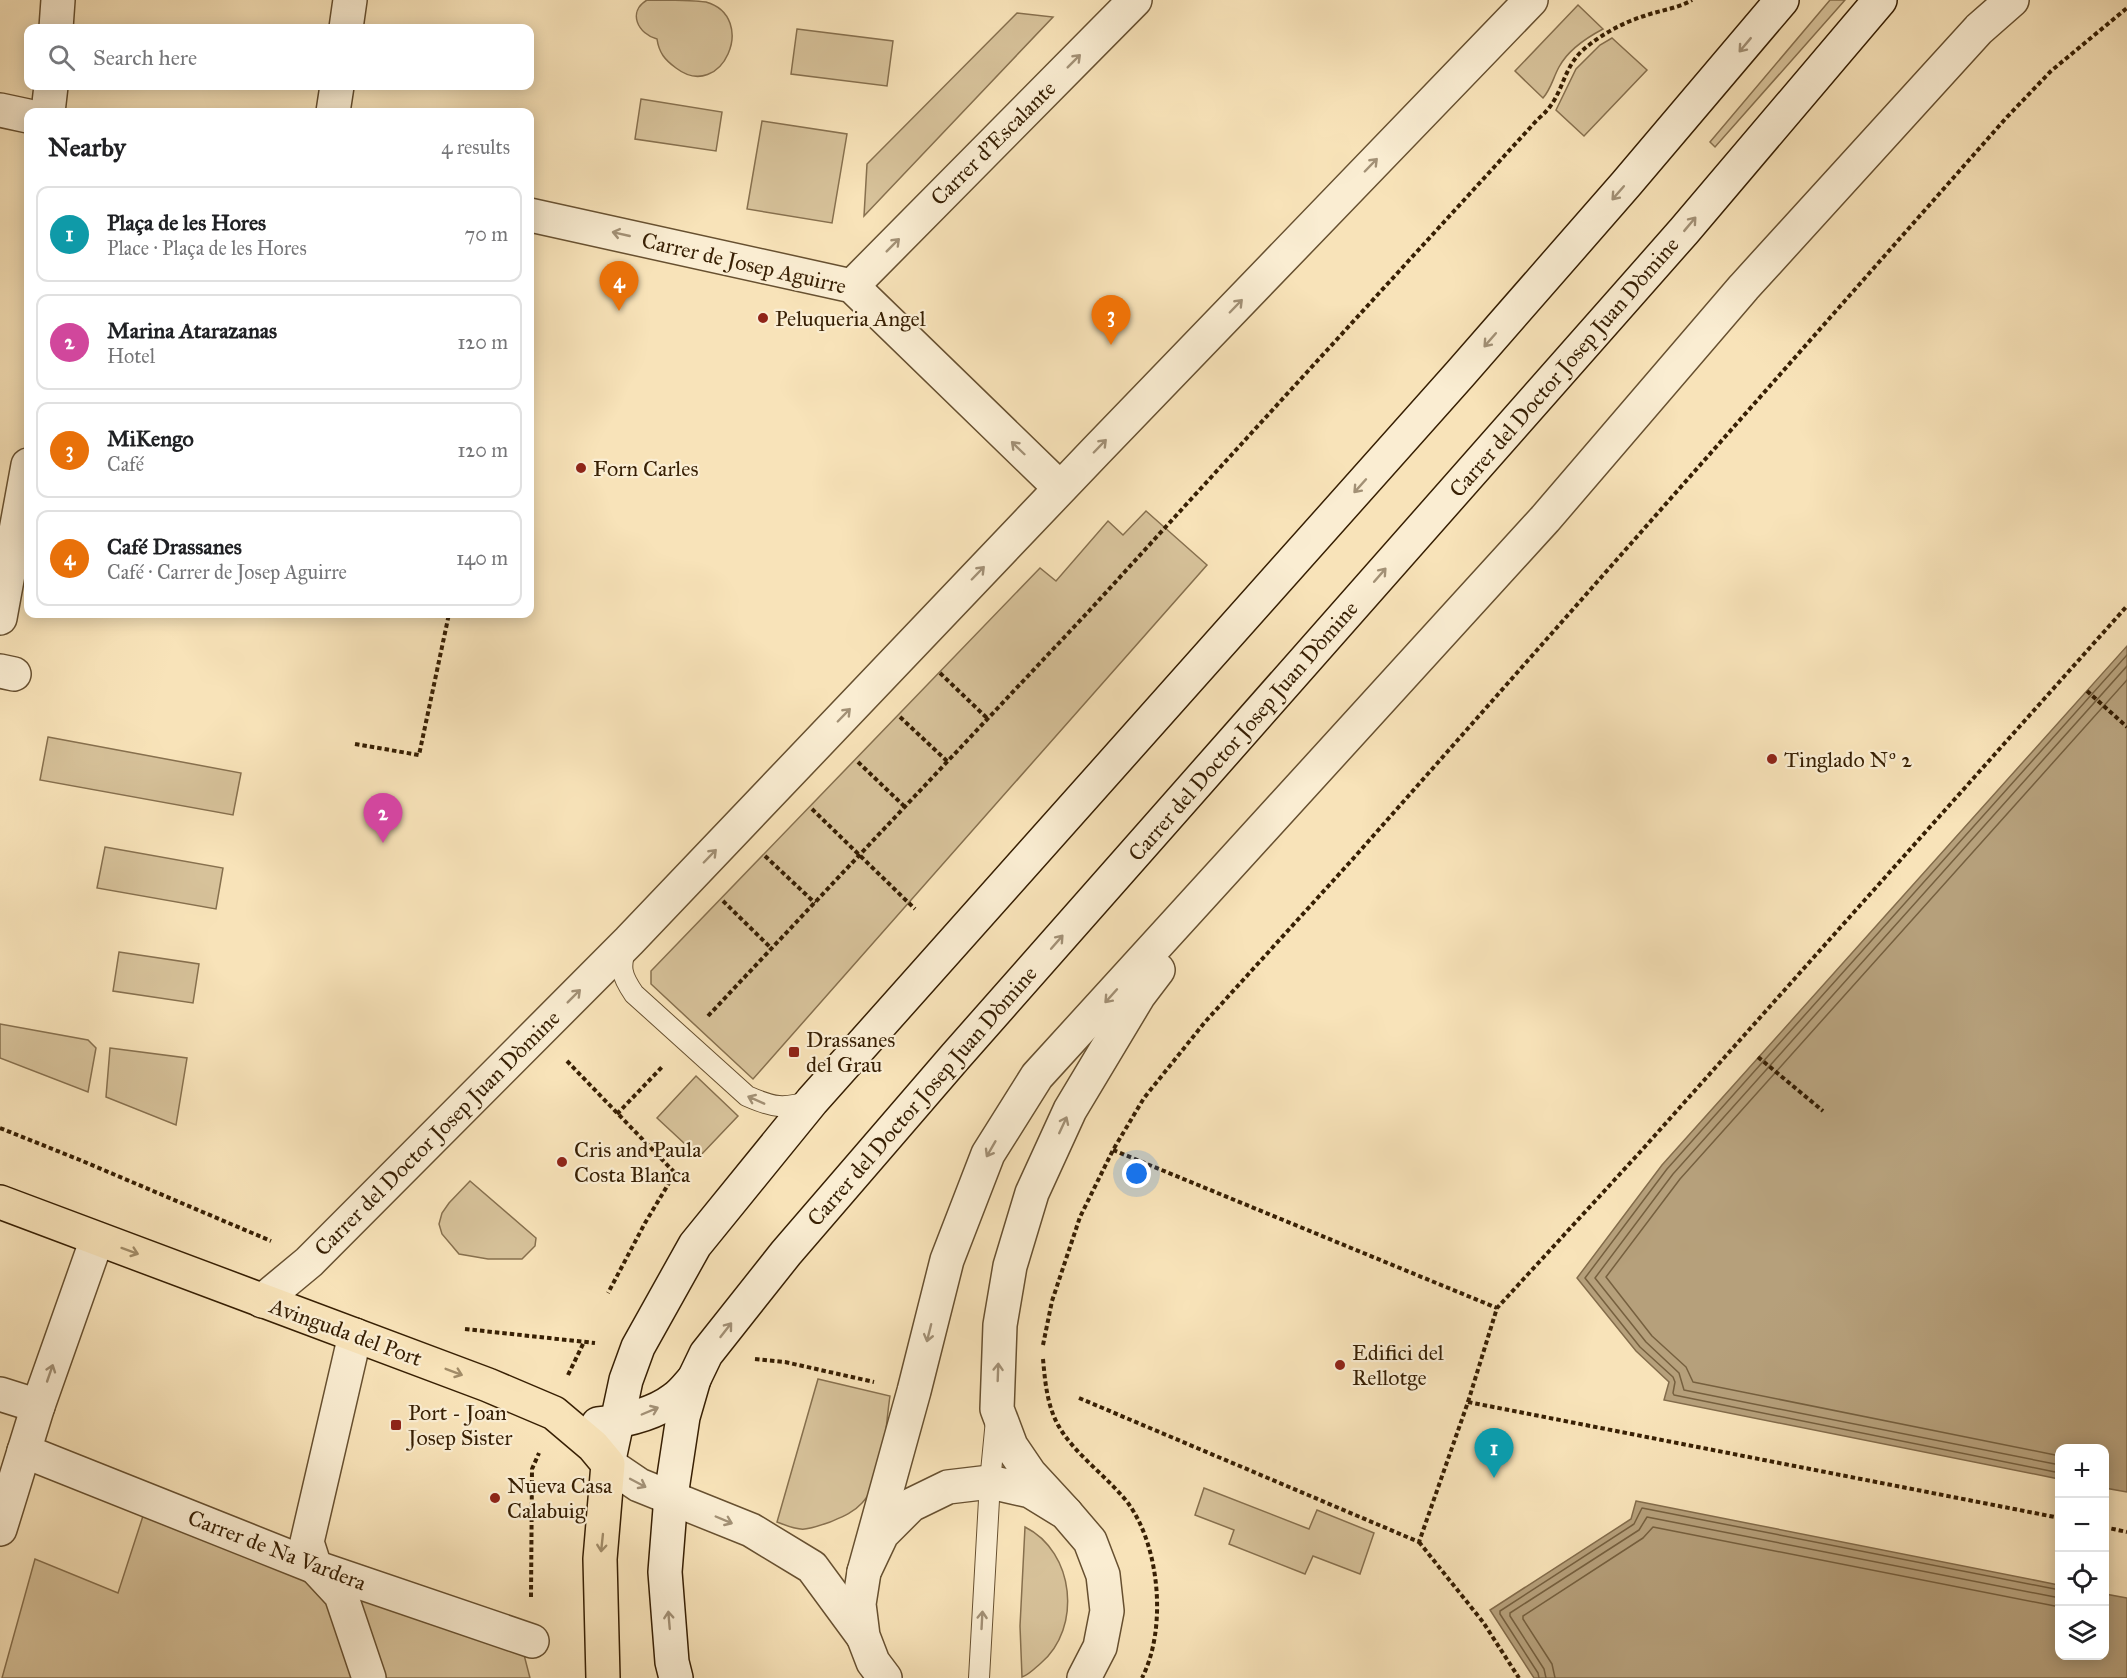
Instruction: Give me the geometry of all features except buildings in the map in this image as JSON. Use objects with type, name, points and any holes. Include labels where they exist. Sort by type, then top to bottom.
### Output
[{"type":"main road","name":"Avinguda del Port","points":[[0,1202],[488,1385],[554,1413],[593,1446],[608,1464]]},
{"type":"main road","points":[[603,1678],[600,1559],[608,1464]]},
{"type":"street","points":[[56,24],[58,0]]},
{"type":"street","points":[[347,24],[350,0]]},
{"type":"street","name":"Carrer d'Escalante","points":[[852,286],[1135,0]]},
{"type":"street","points":[[608,1464],[626,1380],[639,1347],[695,1245],[812,1101],[1452,383],[1626,184],[1782,0]]},
{"type":"street","name":"Carrer del Doctor Josep Juan Dòmine","points":[[676,1678],[672,1662],[665,1572],[670,1496],[683,1417],[694,1379],[706,1354],[786,1253],[947,1066],[1684,231],[1880,0]]},
{"type":"street","points":[[875,1663],[859,1604],[864,1572],[947,1260],[987,1154],[1037,1076],[1545,519],[1759,270],[1979,29],[2012,0]]},
{"type":"street","name":"Carrer del Doctor Josep Juan Dòmine","points":[[262,1301],[309,1262],[629,941],[1521,3]]},
{"type":"street","points":[[48,108],[51,90]]},
{"type":"street","points":[[334,108],[336,90]]},
{"type":"street","points":[[0,110],[24,115]]},
{"type":"street","name":"Carrer de Josep Aguirre","points":[[534,215],[852,286],[1060,488]]},
{"type":"street","points":[[0,618],[24,487]]},
{"type":"street","points":[[1084,1678],[1100,1647],[1107,1611],[1103,1575],[1090,1541],[1030,1474],[1011,1446],[997,1409],[1000,1325],[1010,1266],[1032,1193],[1070,1110],[1139,995],[1291,797]]},
{"type":"street","points":[[0,1529],[38,1406],[97,1239]]},
{"type":"street","points":[[355,1335],[307,1542],[315,1567],[341,1595],[369,1678]]},
{"type":"street","points":[[554,1413],[591,1425],[617,1422],[650,1412],[675,1399],[694,1379]]},
{"type":"street","points":[[0,1394],[38,1406]]},
{"type":"street","name":"Carrer de Na Vardera","points":[[24,1451],[315,1567],[532,1641]]},
{"type":"street","name":"Avinguda del Port","points":[[608,1464],[639,1485],[751,1530],[812,1567],[875,1663]]},
{"type":"street","points":[[864,1572],[882,1534],[911,1505],[948,1487],[990,1482],[1030,1491],[1066,1513]]},
{"type":"lane","points":[[629,941],[622,959],[623,977],[634,994],[747,1096],[770,1106],[791,1107],[812,1101]]},
{"type":"lane","points":[[979,1678],[990,1482],[997,1409]]},
{"type":"path","points":[[702,1022],[1139,557],[1550,108],[1562,88],[1571,63],[1582,51],[1624,24],[1692,0]]},
{"type":"path","points":[[1142,1678],[1155,1642],[1157,1598],[1147,1540],[1128,1504],[1068,1439],[1058,1425],[1046,1390],[1042,1351],[1052,1301],[1080,1217],[1113,1150],[1144,1098],[1205,1022],[1351,861],[1991,135],[2052,71],[2127,8]]},
{"type":"path","points":[[1419,1542],[1468,1402],[1497,1308],[1641,1151],[2127,606]]},
{"type":"path","points":[[355,744],[419,755],[448,618]]},
{"type":"path","points":[[933,666],[987,719]]},
{"type":"path","points":[[2087,691],[2127,727]]},
{"type":"path","points":[[900,716],[948,762]]},
{"type":"path","points":[[857,761],[905,807]]},
{"type":"path","points":[[803,801],[915,909]]},
{"type":"path","points":[[758,850],[815,903]]},
{"type":"path","points":[[715,894],[772,949]]},
{"type":"path","points":[[559,1053],[675,1173],[645,1223],[608,1293]]},
{"type":"path","points":[[1758,1057],[1823,1111]]},
{"type":"path","points":[[617,1114],[663,1066]]},
{"type":"path","points":[[0,1128],[274,1243]]},
{"type":"path","points":[[1113,1150],[1497,1308]]},
{"type":"path","points":[[456,1326],[468,1330],[600,1344]]},
{"type":"path","points":[[751,1359],[785,1362],[885,1384]]},
{"type":"path","points":[[1079,1398],[1419,1542],[1483,1622],[1519,1678]]},
{"type":"path","points":[[1468,1402],[2055,1517]]},
{"type":"path","points":[[532,1469],[532,1641]]},
{"type":"path","points":[[2109,1528],[2127,1532]]},
{"type":"shaded area","points":[[647,0],[706,2],[722,11],[730,24],[732,39],[728,54],[720,66],[708,75],[693,76],[669,62],[663,56],[657,39],[640,28],[637,22],[637,10]]},
{"type":"shaded area","points":[[1830,0],[1845,0],[1715,147],[1710,142]]},
{"type":"shaded area","points":[[1578,5],[1603,29],[1584,40],[1567,55],[1543,98],[1515,71]]},
{"type":"shaded area","points":[[1017,13],[1053,17],[864,216],[867,164]]},
{"type":"shaded area","points":[[797,29],[893,41],[887,86],[791,74]]},
{"type":"shaded area","points":[[1612,38],[1647,70],[1584,136],[1556,110],[1576,69],[1600,45]]},
{"type":"shaded area","points":[[641,99],[722,112],[716,151],[635,139]]},
{"type":"shaded area","points":[[762,121],[847,134],[832,223],[747,209]]},
{"type":"shaded area","points":[[1146,511],[1207,565],[753,1079],[651,984],[651,971],[1040,568],[1056,581],[1108,521],[1123,535]]},
{"type":"shaded area","points":[[48,737],[241,773],[233,815],[40,780]]},
{"type":"shaded area","points":[[105,847],[223,868],[216,909],[97,888]]},
{"type":"shaded area","points":[[119,952],[199,964],[193,1003],[113,991]]},
{"type":"shaded area","points":[[0,1024],[88,1040],[96,1048],[88,1092],[0,1058]]},
{"type":"shaded area","points":[[110,1048],[187,1058],[176,1125],[106,1097]]},
{"type":"shaded area","points":[[696,1076],[738,1116],[699,1157],[657,1118]]},
{"type":"shaded area","points":[[470,1181],[536,1238],[535,1246],[522,1259],[488,1259],[459,1254],[442,1234],[439,1224],[442,1213]]},
{"type":"shaded area","points":[[818,1379],[890,1396],[885,1438],[880,1467],[870,1493],[862,1503],[851,1512],[830,1522],[808,1529],[798,1529],[777,1522]]},
{"type":"shaded area","points":[[1204,1488],[1309,1529],[1317,1510],[1374,1533],[1360,1574],[1313,1556],[1305,1574],[1229,1544],[1234,1530],[1195,1515]]},
{"type":"shaded area","points":[[143,1516],[341,1595],[521,1643],[530,1678],[2,1678],[35,1559],[118,1593]]},
{"type":"shaded area","points":[[1025,1527],[1042,1539],[1054,1554],[1063,1572],[1067,1591],[1067,1611],[1063,1630],[1054,1648],[1030,1673],[1022,1677],[1020,1626]]},
{"type":"water","points":[[2127,646],[2127,1492],[2109,1489],[2109,1444],[2055,1444],[2055,1478],[1664,1400],[1669,1382],[1636,1351],[1577,1278],[1662,1165]]},
{"type":"water","points":[[1636,1501],[2055,1584],[2055,1660],[2109,1660],[2109,1595],[2127,1598],[2127,1678],[1534,1678],[1490,1610],[1631,1519]]},
{"type":"place","name":"Café Drassanes","points":[[619,311]]},
{"type":"place","name":"Peluqueria Angel","points":[[763,318]]},
{"type":"place","name":"MiKengo","points":[[1111,345]]},
{"type":"place","name":"Forn Carles","points":[[581,468]]},
{"type":"place","name":"Tinglado Nº 2","points":[[1772,759]]},
{"type":"place","name":"Marina Atarazanas","points":[[383,843]]},
{"type":"place","name":"Drassanes del Grau","points":[[794,1052]]},
{"type":"place","name":"Cris and Paula Costa Blanca","points":[[562,1162]]},
{"type":"place","name":"Edifici del Rellotge","points":[[1340,1365]]},
{"type":"place","name":"Port - Joan Josep Sister","points":[[396,1425]]},
{"type":"place","name":"Plaça de les Hores","points":[[1494,1478]]},
{"type":"place","name":"Nueva Casa Calabuig","points":[[495,1498]]}]
